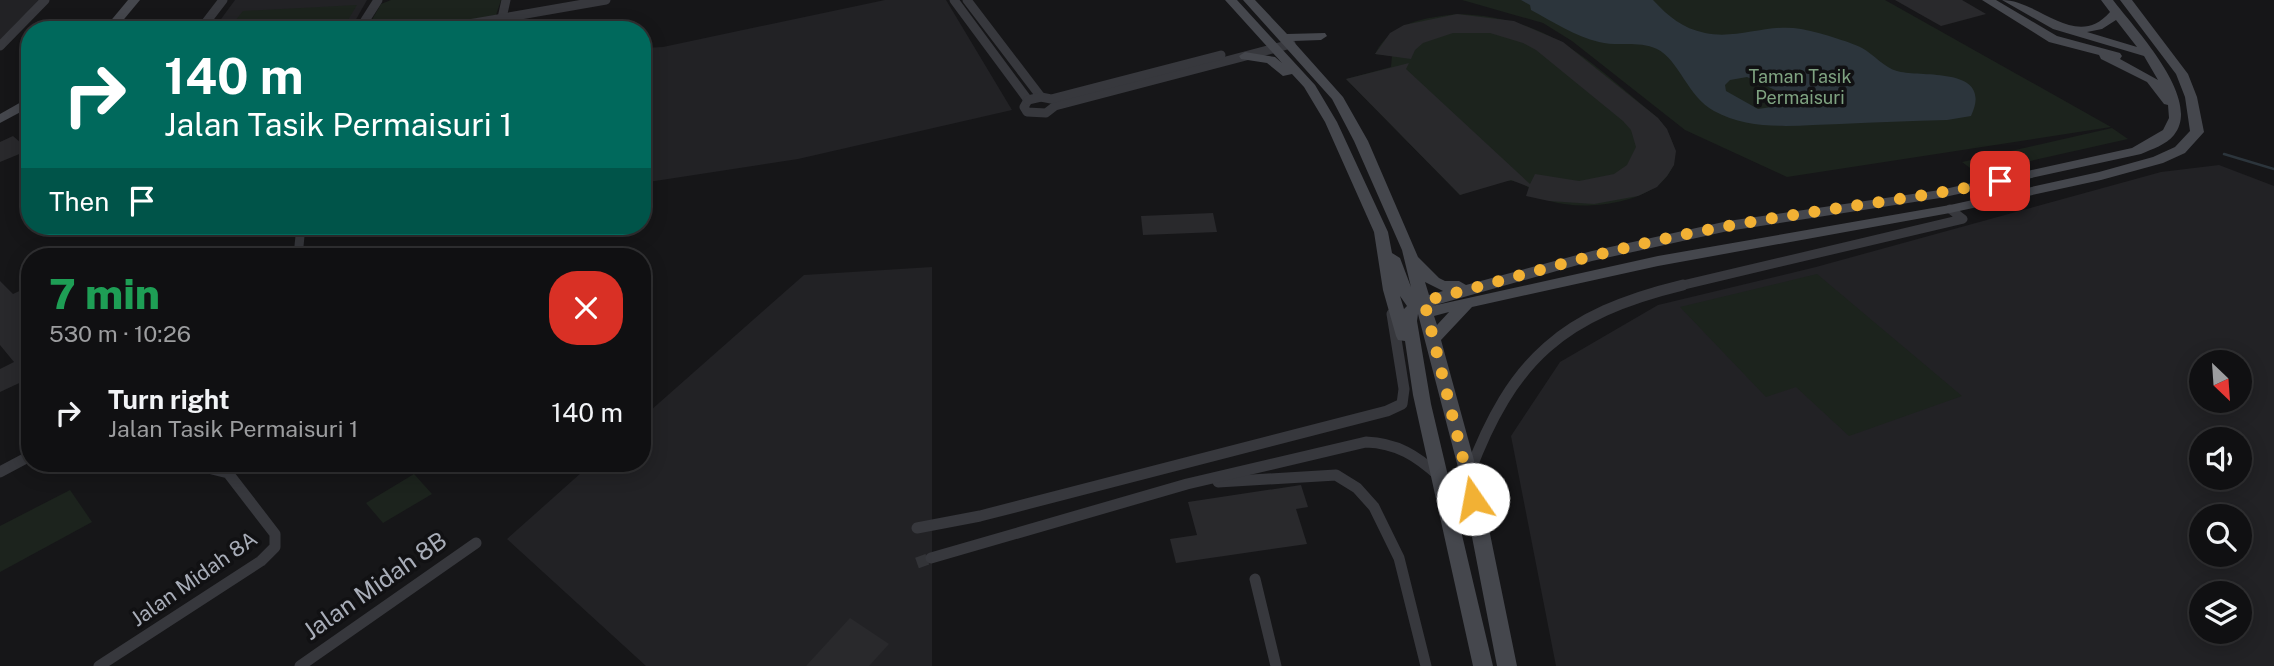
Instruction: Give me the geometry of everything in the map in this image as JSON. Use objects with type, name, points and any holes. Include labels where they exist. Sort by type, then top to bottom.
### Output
[{"type":"main road","points":[[116,21],[134,0]]},
{"type":"main road","points":[[1231,0],[1249,19],[1285,45],[1331,122],[1396,263],[1405,294],[1422,307],[1467,303],[1658,261],[1950,209],[2084,180],[2158,160],[2180,150],[2197,132],[2191,97],[2182,74],[2126,0]]},
{"type":"main road","points":[[1249,0],[1285,45],[1347,113],[1409,250],[1422,307],[1469,475],[1507,666]]},
{"type":"main road","points":[[1988,0],[2053,39],[2123,63],[2151,79],[2177,115]]},
{"type":"main road","points":[[2002,0],[2059,34],[2028,25]]},
{"type":"main road","points":[[2008,0],[2045,21],[2113,46],[2151,56],[2165,64],[2191,97]]},
{"type":"main road","points":[[1409,250],[1433,283],[1449,288],[1509,277],[1728,226],[1940,194],[2136,151],[2153,144],[2171,131],[2177,115],[2166,80],[2108,0]]},
{"type":"main road","points":[[2045,21],[2078,29],[2094,29],[2109,23],[2116,12]]},
{"type":"main road","points":[[2091,50],[2151,56],[2157,51],[2144,34],[2139,18]]},
{"type":"main road","points":[[1249,19],[1254,32],[1253,39],[1240,54],[1271,60],[1280,65],[1331,122]]},
{"type":"main road","points":[[0,119],[21,106]]},
{"type":"main road","points":[[2066,167],[2084,180]]},
{"type":"main road","points":[[1381,232],[1391,290],[1424,402]]},
{"type":"main road","points":[[1641,245],[1658,261]]},
{"type":"main road","points":[[1483,666],[1424,402],[1409,313],[1509,277]]},
{"type":"main road","points":[[1432,339],[1467,303]]},
{"type":"street","points":[[24,21],[45,0]]},
{"type":"street","points":[[207,21],[223,0]]},
{"type":"street","points":[[365,21],[378,0]]},
{"type":"street","points":[[502,18],[506,0]]},
{"type":"street","points":[[485,21],[606,0]]},
{"type":"street","points":[[954,0],[1028,100]]},
{"type":"street","points":[[967,0],[1041,97],[1053,103]]},
{"type":"street","points":[[0,46],[21,25]]},
{"type":"street","points":[[1041,97],[1028,100],[1024,107],[1031,114],[1046,113],[1053,103],[1240,54],[1285,45]]},
{"type":"street","points":[[1469,475],[1484,432],[1510,384],[1536,354],[1565,331],[1627,302],[1679,287],[1963,219],[1950,209]]},
{"type":"street","points":[[917,528],[980,516],[1387,411],[1402,404],[1404,389],[1391,313],[1391,290]]},
{"type":"street","points":[[932,558],[1187,484],[1366,442],[1385,441],[1415,455],[1441,478]]},
{"type":"street","points":[[0,472],[21,461]]},
{"type":"street","name":"Jalan Midah 8A","points":[[99,666],[261,561],[275,547],[275,534],[228,473],[224,472]]},
{"type":"street","points":[[1187,484],[1336,475],[1354,482],[1375,508],[1405,569],[1426,666]]},
{"type":"street","name":"Jalan Midah 8B","points":[[300,666],[476,542]]},
{"type":"street","points":[[1255,579],[1276,666]]},
{"type":"shaded area","points":[[0,0],[41,0],[0,42]]},
{"type":"shaded area","points":[[235,0],[367,0],[355,21],[220,21]]},
{"type":"shaded area","points":[[885,0],[946,0],[1012,110],[798,159],[651,182],[651,48]]},
{"type":"shaded area","points":[[1521,0],[1653,0],[1676,21],[1705,33],[1717,35],[1777,28],[1807,30],[1857,46],[1897,71],[1964,81],[1973,88],[1976,100],[1971,116],[1947,120],[1792,126],[1744,122],[1729,118],[1705,105],[1672,61],[1657,49],[1590,39],[1531,10],[1530,5]],"holes":[[[1747,77],[1788,96],[1786,105],[1758,109],[1726,91],[1725,85],[1730,80]]]},
{"type":"shaded area","points":[[2219,165],[2274,186],[2274,666],[1556,666],[1511,436],[1560,362],[1658,305],[1816,267],[2161,172]]},
{"type":"shaded area","points":[[932,267],[932,666],[646,666],[507,539],[582,472],[651,472],[651,410],[804,275]]},
{"type":"green space","points":[[391,0],[501,0],[496,15],[464,21],[371,21],[381,4]]},
{"type":"green space","name":"Taman Tasik Permaisuri","points":[[1462,0],[1885,0],[2111,127],[1787,177],[1685,130],[1572,41],[1543,23]]},
{"type":"green space","points":[[357,5],[347,21],[235,21],[243,11]]},
{"type":"green space","points":[[1457,14],[1490,17],[1519,24],[1544,33],[1589,61],[1658,118],[1672,143],[1673,164],[1664,180],[1646,192],[1623,201],[1598,205],[1572,205],[1550,201],[1523,184],[1513,181],[1495,183],[1460,195],[1346,79],[1391,67],[1392,56],[1375,54],[1382,43],[1399,28],[1433,17]]},
{"type":"green space","points":[[2112,128],[2128,139],[1977,173],[1962,162]]},
{"type":"green space","points":[[1817,274],[1962,396],[1849,436],[1796,387],[1766,397],[1680,307]]},
{"type":"green space","points":[[414,474],[432,494],[383,523],[366,503]]},
{"type":"green space","points":[[70,490],[92,522],[0,572],[0,526]]},
{"type":"building","points":[[1895,0],[1962,0],[1986,14],[1941,26]]},
{"type":"building","points":[[1457,14],[1514,21],[1563,42],[1658,118],[1667,129],[1676,151],[1674,165],[1667,176],[1657,187],[1638,196],[1594,204],[1549,201],[1526,196],[1529,187],[1511,180],[1460,195],[1346,79],[1409,63],[1406,69],[1530,184],[1535,174],[1579,181],[1614,174],[1627,165],[1636,147],[1631,130],[1623,121],[1536,50],[1523,43],[1490,33],[1453,33],[1423,43],[1415,50],[1411,59],[1375,54],[1390,33],[1404,25]]},
{"type":"building","points":[[13,136],[21,143],[21,153],[0,162],[0,142]]},
{"type":"building","points":[[1213,213],[1217,232],[1143,235],[1141,216]]},
{"type":"building","points":[[0,281],[13,294],[21,290],[21,382],[0,392],[0,369],[14,362],[0,345]]},
{"type":"building","points":[[1301,485],[1308,507],[1296,509],[1307,544],[1176,563],[1170,539],[1197,535],[1188,502]]},
{"type":"building","points":[[850,618],[889,644],[869,666],[806,666]]},
{"type":"waterway","points":[[2224,154],[2274,169]]},
{"type":"tunnel","points":[[917,563],[931,558]]},
{"type":"route","points":[[1473,499],[1424,301],[1592,256],[1728,226],[1940,194],[2000,181]]}]
